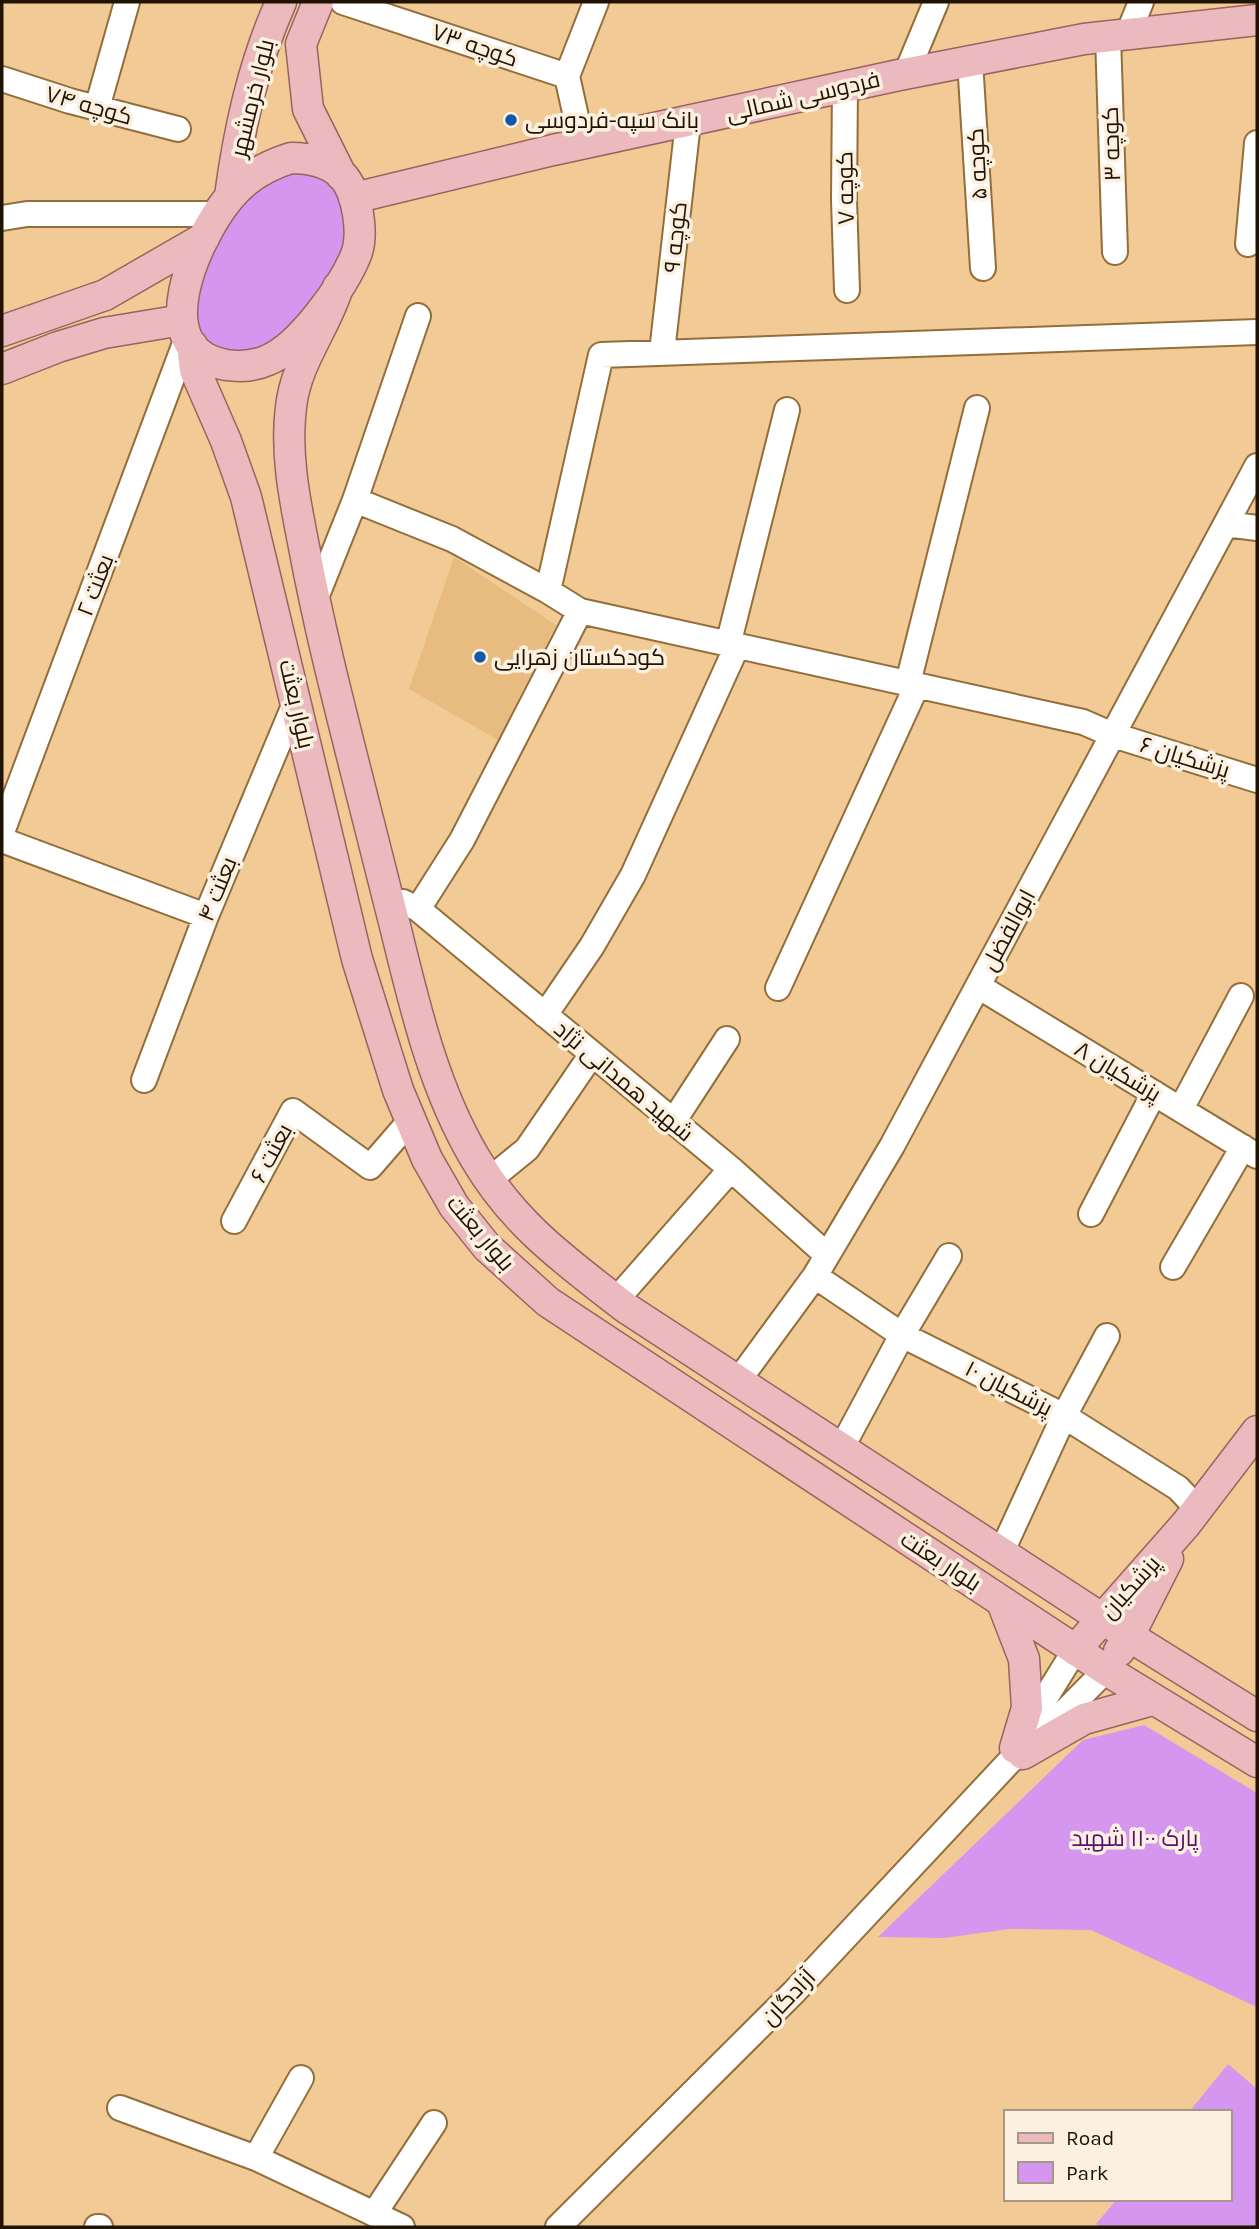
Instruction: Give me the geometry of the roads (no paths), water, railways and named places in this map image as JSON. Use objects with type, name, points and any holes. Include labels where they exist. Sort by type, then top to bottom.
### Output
[{"type":"main road","name":"بلوار خرمشهر","points":[[218,216],[246,103],[267,34],[281,2]]},
{"type":"main road","name":"بلوار خرمشهر","points":[[318,2],[301,44],[308,109],[347,186]]},
{"type":"main road","name":"فردوسی شمالی","points":[[347,186],[582,144],[970,61],[1118,35],[1257,20]]},
{"type":"main road","points":[[267,34],[269,45],[282,52],[301,44]]},
{"type":"main road","points":[[2,331],[105,295],[218,216],[266,168],[291,159],[306,158],[320,162],[347,186],[359,218],[359,239],[356,254],[338,287],[294,342],[268,360],[246,366],[212,361],[187,334],[184,293],[189,268],[218,216]]},
{"type":"main road","name":"بلوار بعثت","points":[[338,287],[302,361],[290,408],[290,470],[315,600],[423,1033],[436,1074],[464,1138],[489,1180],[507,1205],[536,1235],[569,1266],[616,1300],[1103,1616],[1129,1636],[1257,1716]]},
{"type":"main road","points":[[2,369],[58,347],[104,333],[187,334]]},
{"type":"main road","name":"بلوار بعثت","points":[[187,334],[195,370],[226,441],[246,497],[357,958],[382,1041],[410,1121],[434,1172],[467,1224],[506,1267],[548,1302],[1075,1650],[1257,1762]]},
{"type":"main road","name":"پزشکیان","points":[[1075,1650],[1192,1517],[1257,1432]]},
{"type":"main road","name":"پزشکیان","points":[[1106,1670],[1129,1636],[1192,1517]]},
{"type":"main road","points":[[1002,1601],[1024,1659],[1027,1708],[1016,1754]]},
{"type":"main road","points":[[1016,1754],[1084,1719],[1152,1699]]},
{"type":"street","points":[[97,108],[127,2]]},
{"type":"street","name":"کوچه ۷۳","points":[[343,2],[567,76]]},
{"type":"street","points":[[582,144],[567,76],[596,2]]},
{"type":"street","points":[[906,74],[936,2]]},
{"type":"street","points":[[1118,35],[1141,2]]},
{"type":"street","name":"کوچه ۳","points":[[1115,252],[1118,35]]},
{"type":"street","name":"کوچه ۵","points":[[970,61],[983,268]]},
{"type":"street","name":"کوچه ۷۴","points":[[2,79],[178,130]]},
{"type":"street","name":"کوچه ۷","points":[[845,87],[844,200],[847,290]]},
{"type":"street","name":"کوچه ۹","points":[[662,352],[688,122]]},
{"type":"street","points":[[1248,244],[1257,143]]},
{"type":"street","points":[[2,218],[27,214],[218,216]]},
{"type":"street","points":[[315,600],[355,500],[418,316]]},
{"type":"street","points":[[548,591],[601,355],[1257,332]]},
{"type":"street","name":"بعثت ۲","points":[[2,832],[187,334]]},
{"type":"street","points":[[778,988],[912,684],[977,408]]},
{"type":"street","points":[[545,1015],[592,946],[633,876],[733,646],[787,410]]},
{"type":"street","name":"ابوالفضل","points":[[738,1381],[821,1266],[892,1146],[1257,466]]},
{"type":"street","name":"پزشکیان ۶","points":[[355,500],[452,539],[580,611],[1083,722],[1114,735],[1257,780]]},
{"type":"street","points":[[1226,524],[1257,528]]},
{"type":"street","points":[[418,909],[462,840],[580,611]]},
{"type":"street","name":"بعثت ۴","points":[[144,1080],[205,916],[296,701]]},
{"type":"street","points":[[2,839],[205,916]]},
{"type":"street","name":"شهید همدانی نژاد","points":[[387,895],[418,909],[731,1169],[821,1266]]},
{"type":"street","name":"پزشکیان ۸","points":[[978,986],[1250,1151]]},
{"type":"street","points":[[1181,1110],[1241,996]]},
{"type":"street","points":[[673,1122],[727,1039]]},
{"type":"street","points":[[489,1180],[527,1149],[592,1054]]},
{"type":"street","points":[[1091,1214],[1154,1093]]},
{"type":"street","name":"بعثت ۶","points":[[234,1221],[293,1111],[370,1167],[410,1121]]},
{"type":"street","points":[[1173,1267],[1250,1151]]},
{"type":"street","points":[[616,1300],[731,1169]]},
{"type":"street","points":[[842,1447],[902,1335],[949,1256]]},
{"type":"street","name":"پزشکیان ۱۰","points":[[821,1266],[902,1335],[1064,1416],[1178,1488],[1192,1517]]},
{"type":"street","points":[[1002,1551],[1064,1416],[1107,1336]]},
{"type":"street","points":[[1016,1754],[1075,1650]]},
{"type":"street","points":[[1016,1754],[1106,1670]]},
{"type":"street","name":"آزادگان","points":[[558,2227],[794,1992],[1016,1754]]},
{"type":"street","points":[[256,2158],[301,2078]]},
{"type":"street","points":[[120,2108],[256,2158],[402,2227]]},
{"type":"street","points":[[374,2214],[434,2123]]},
{"type":"place","name":"بانک سپه-فردوسی","points":[[511,120]]},
{"type":"place","name":"کودکستان زهرایی","points":[[480,657]]},
{"type":"park label","name":"پارک ۱۱۰۰ شهید","points":[[1135,1838]]}]
